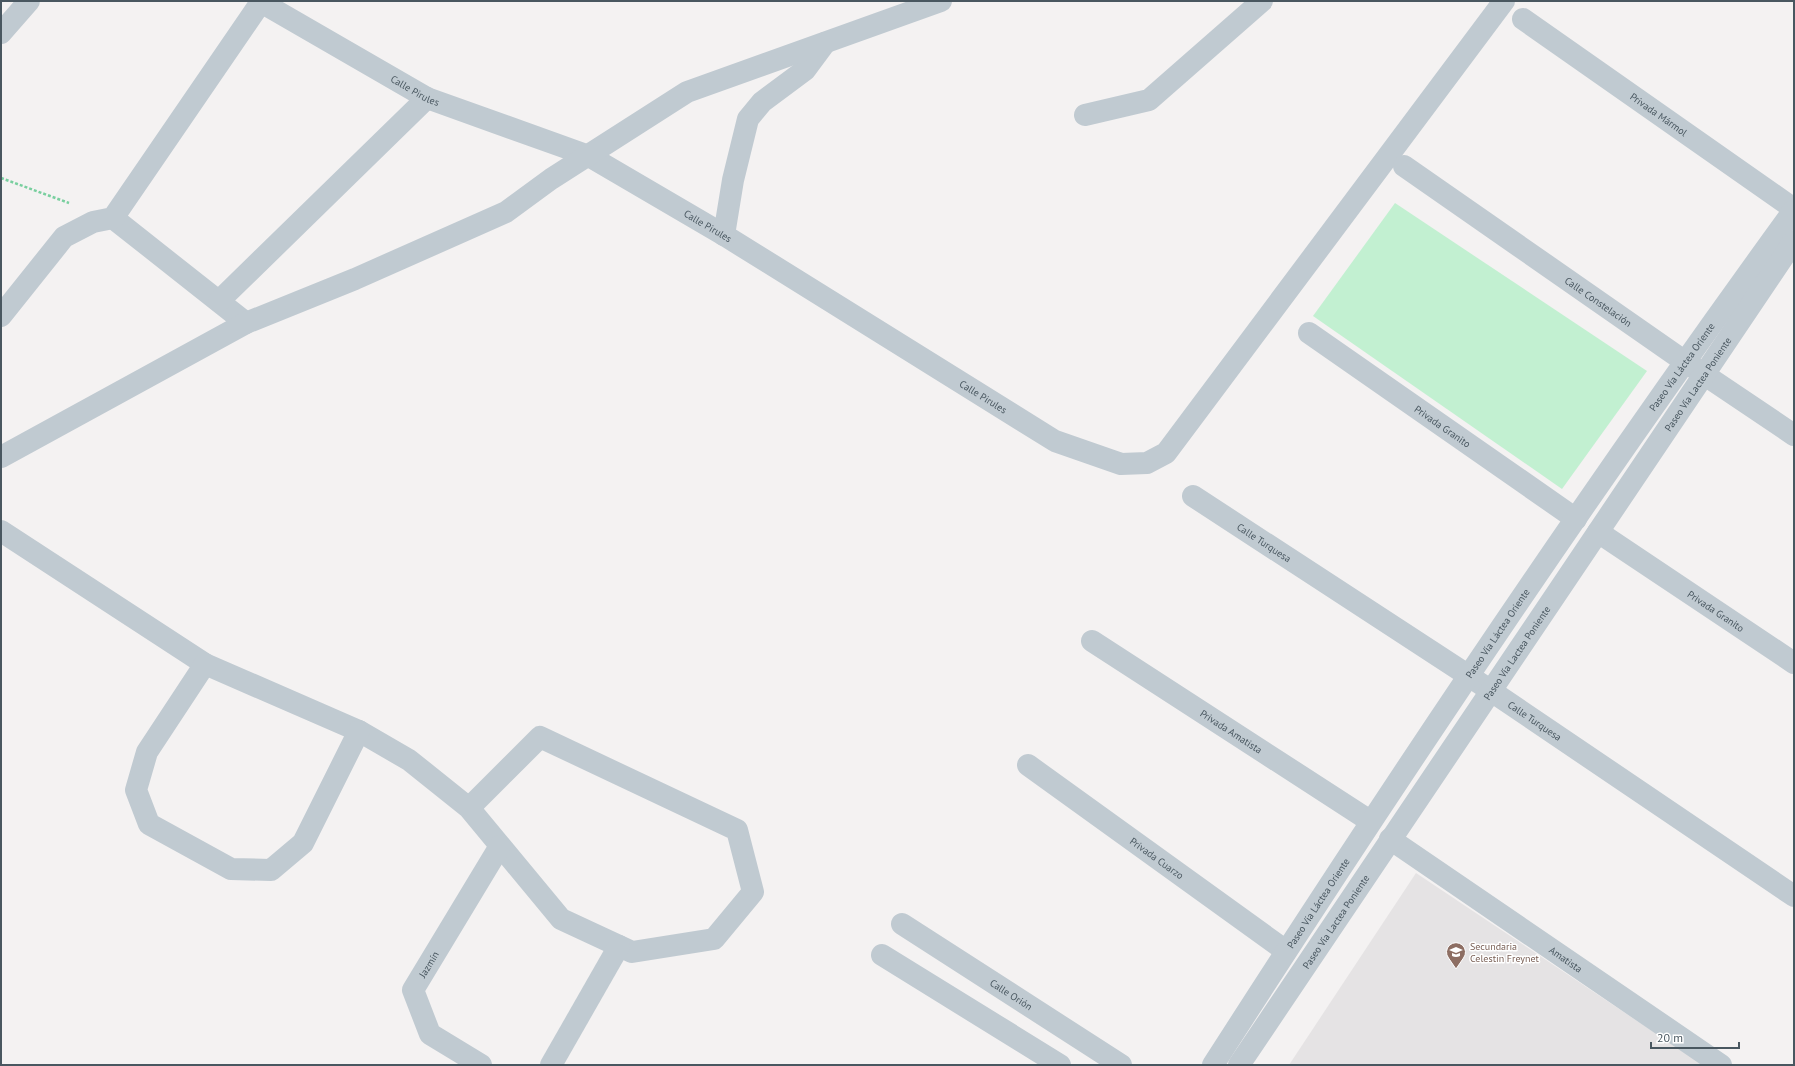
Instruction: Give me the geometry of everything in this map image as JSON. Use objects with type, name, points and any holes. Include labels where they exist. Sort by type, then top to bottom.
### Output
[{"type":"street","points":[[1,33],[29,1]]},
{"type":"street","points":[[1,458],[246,323],[355,279],[506,212],[551,179],[687,92],[825,44],[941,1]]},
{"type":"street","points":[[1085,115],[1149,100],[1262,1]]},
{"type":"street","name":"Calle Pirules","points":[[260,2],[427,98],[589,156],[724,235],[1055,441],[1121,464],[1147,463],[1166,453],[1504,1]]},
{"type":"street","points":[[1,316],[64,237],[93,222],[113,218],[260,2]]},
{"type":"street","name":"Privada Mármol","points":[[1523,19],[1794,209]]},
{"type":"street","points":[[724,235],[734,173],[748,119],[762,102],[806,70],[825,44]]},
{"type":"street","points":[[219,301],[427,98]]},
{"type":"street","name":"Calle Constelación","points":[[1404,166],[1704,375],[1794,435]]},
{"type":"street","name":"Paseo Vía Láctea Oriente","points":[[1213,1065],[1370,821],[1684,361],[1794,209]]},
{"type":"street","points":[[113,218],[246,323]]},
{"type":"street","name":"Paseo Vía Lactea Poniente","points":[[1238,1065],[1794,241]]},
{"type":"street","name":"Privada Granito","points":[[1309,333],[1576,519]]},
{"type":"street","name":"Calle Turquesa","points":[[1193,496],[1469,676],[1794,896]]},
{"type":"street","points":[[1,531],[205,664],[360,731],[409,760],[469,808],[561,919],[632,952],[714,939],[753,892],[737,830],[540,738],[469,808]]},
{"type":"street","name":"Privada Granito","points":[[1598,532],[1794,663]]},
{"type":"street","name":"Privada Amatista","points":[[1092,641],[1370,821]]},
{"type":"street","points":[[205,664],[147,752],[136,790],[149,824],[232,869],[271,870],[303,843],[360,731]]},
{"type":"street","name":"Privada Cuarzo","points":[[1028,765],[1286,951]]},
{"type":"street","name":"Amatista","points":[[1390,839],[1721,1065]]},
{"type":"street","name":"Jazmín","points":[[482,1065],[430,1034],[412,990],[500,846]]},
{"type":"street","name":"Calle Orión","points":[[902,924],[1121,1065]]},
{"type":"street","points":[[551,1065],[619,946]]},
{"type":"street","points":[[882,955],[1060,1065]]},
{"type":"path","points":[[1,178],[44,195]]},
{"type":"shaded area","name":"Secundaria Celestin Freynet","points":[[1416,873],[1703,1065],[1289,1065]]},
{"type":"green space","points":[[1395,203],[1647,371],[1562,489],[1313,316]]},
{"type":"place","name":"Secundaria Celestin Freynet","points":[[1456,969]]}]
